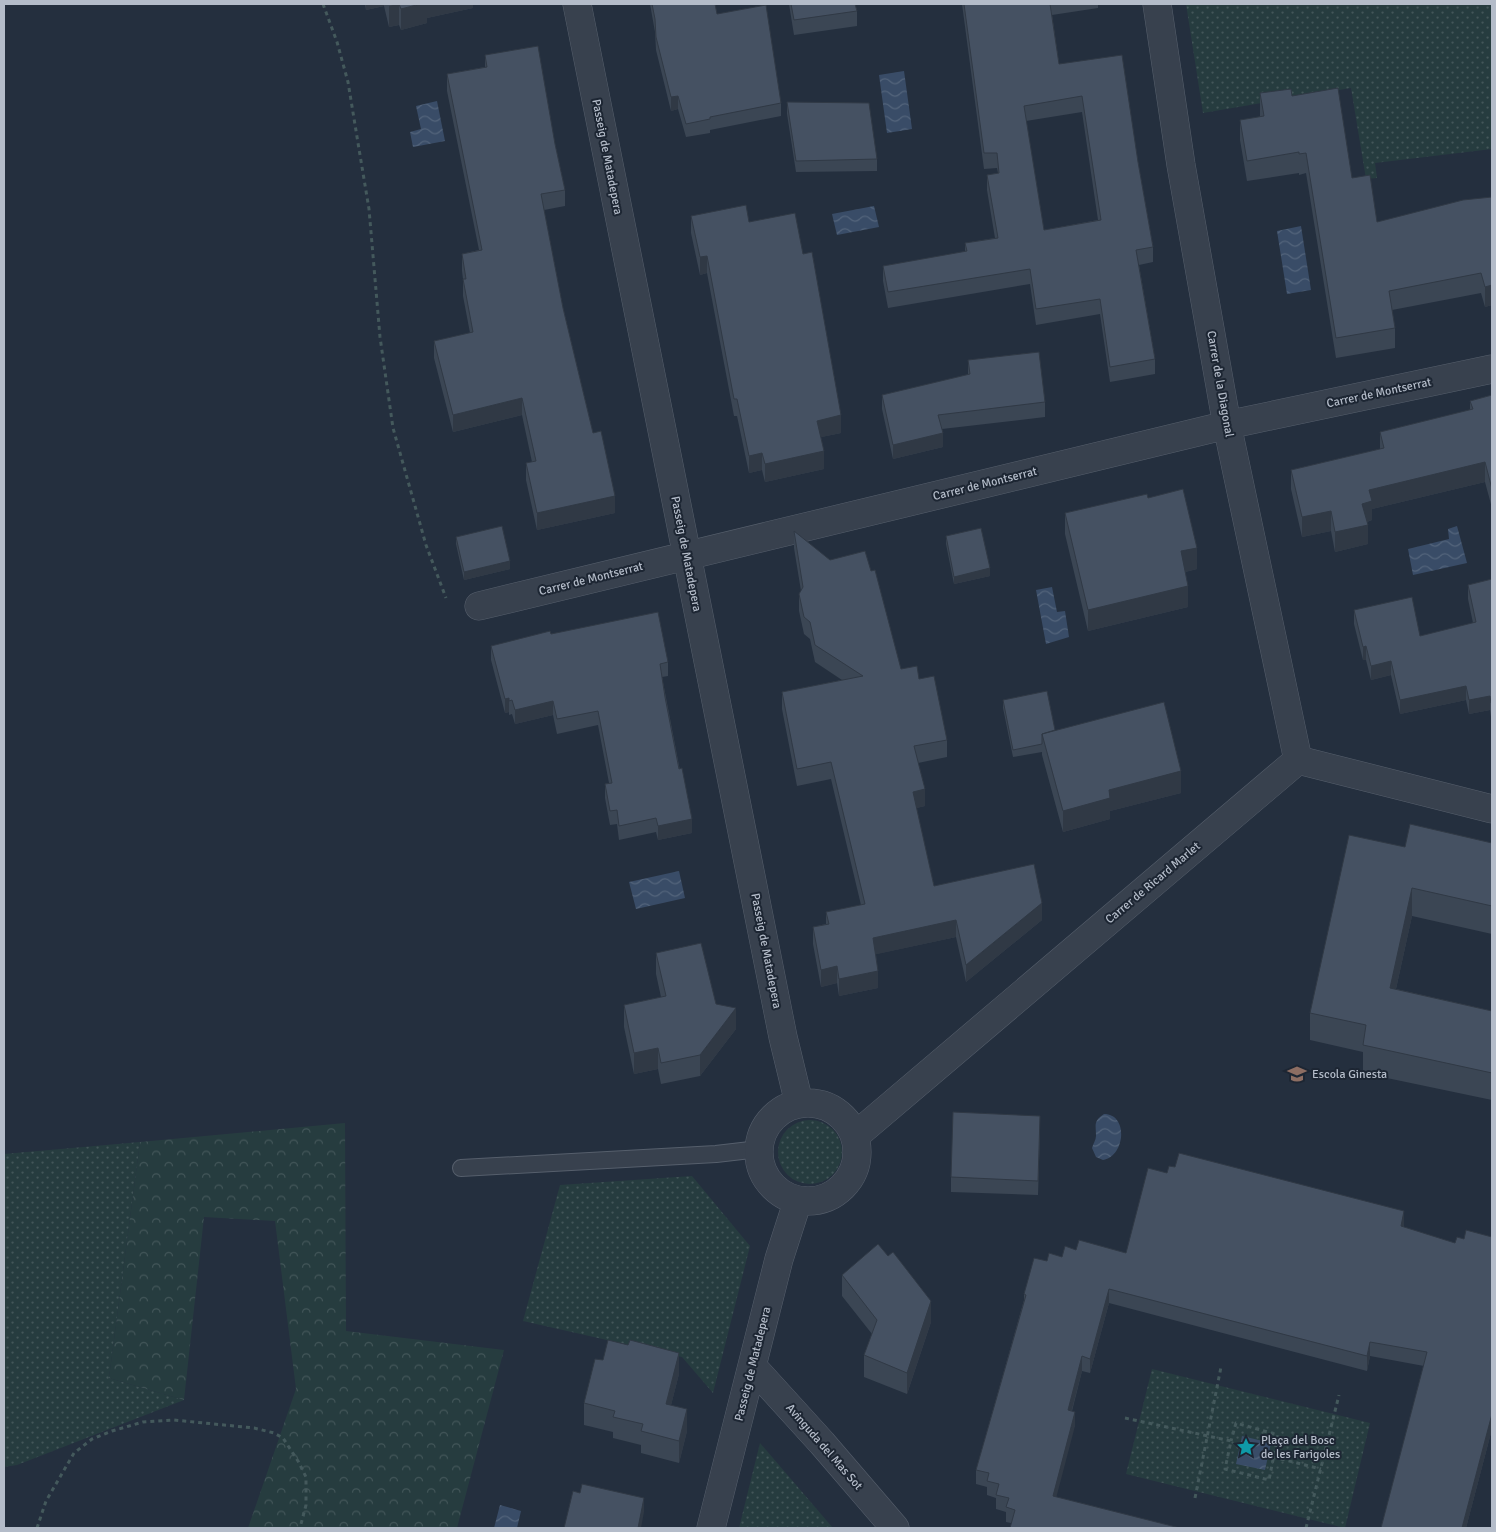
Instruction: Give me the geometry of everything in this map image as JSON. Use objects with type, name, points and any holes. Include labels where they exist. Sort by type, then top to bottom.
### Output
[{"type":"street","name":"Passeig de Matadepera","points":[[577,4],[783,1037],[799,1103]]},
{"type":"street","name":"Carrer de la Diagonal","points":[[1157,4],[1181,165],[1227,425],[1298,760]]},
{"type":"street","name":"Carrer de Montserrat","points":[[479,606],[1227,425],[1492,369]]},
{"type":"street","points":[[1298,760],[1492,809]]},
{"type":"street","name":"Carrer de Ricard Marlet","points":[[855,1136],[1298,760]]},
{"type":"street","points":[[811,1102],[833,1109],[850,1125],[855,1136],[858,1148],[853,1174],[836,1193],[824,1199],[812,1201],[798,1200],[786,1196],[774,1187],[765,1176],[760,1163],[759,1149],[761,1136],[767,1124],[776,1114],[787,1107],[799,1103],[811,1102]]},
{"type":"street","name":"Passeig de Matadepera","points":[[711,1528],[780,1258],[798,1200]]},
{"type":"street","name":"Avinguda del Mas Sot","points":[[752,1366],[822,1443],[895,1528]]},
{"type":"lane","points":[[461,1168],[716,1154],[759,1149]]},
{"type":"path","points":[[323,4],[346,74],[359,149],[369,209],[386,382],[399,453],[426,545],[450,609],[479,606]]},
{"type":"path","points":[[1195,1498],[1209,1436],[1221,1367]]},
{"type":"path","points":[[1306,1528],[1338,1395]]},
{"type":"path","points":[[1126,1418],[1231,1441]]},
{"type":"path","points":[[36,1528],[46,1502],[74,1453],[92,1439],[112,1431],[143,1422],[174,1420],[254,1428],[274,1433],[283,1438],[306,1477],[306,1505],[300,1528]]},
{"type":"path","points":[[1236,1424],[1278,1435],[1269,1480],[1225,1469],[1231,1441],[1236,1424]]},
{"type":"path","points":[[1273,1457],[1321,1469]]},
{"type":"green space","points":[[1186,4],[1492,4],[1492,149],[1375,163],[1377,178],[1366,179],[1351,88],[1203,113]]},
{"type":"green space","points":[[810,1120],[828,1126],[836,1134],[842,1152],[836,1170],[828,1178],[810,1184],[792,1178],[784,1170],[778,1152],[784,1134],[792,1126]]},
{"type":"green space","points":[[345,1123],[346,1331],[504,1350],[457,1528],[248,1528],[296,1389],[275,1221],[204,1217],[184,1400],[109,1378],[140,1142]]},
{"type":"green space","points":[[140,1142],[109,1378],[184,1400],[17,1465],[4,1467],[4,1154]]},
{"type":"green space","points":[[692,1176],[750,1246],[713,1393],[682,1357],[523,1321],[560,1185]]},
{"type":"green space","points":[[1152,1369],[1370,1423],[1345,1528],[1126,1474]]},
{"type":"green space","points":[[760,1443],[833,1528],[739,1528]]},
{"type":"water","points":[[904,71],[912,129],[887,133],[879,75]]},
{"type":"water","points":[[437,101],[445,141],[413,147],[410,132],[421,129],[416,106]]},
{"type":"water","points":[[874,206],[879,227],[837,235],[832,214]]},
{"type":"water","points":[[1301,226],[1311,290],[1287,294],[1277,231]]},
{"type":"water","points":[[1457,526],[1467,563],[1413,575],[1408,549],[1449,539],[1448,529]]},
{"type":"water","points":[[1052,587],[1057,612],[1065,611],[1069,637],[1046,644],[1036,590]]},
{"type":"water","points":[[679,871],[685,898],[636,909],[629,882]]},
{"type":"water","points":[[1104,1114],[1112,1116],[1117,1121],[1121,1136],[1116,1152],[1103,1160],[1096,1157],[1092,1148],[1096,1138],[1097,1121]]},
{"type":"water","points":[[1242,1436],[1271,1443],[1265,1470],[1236,1464]]},
{"type":"water","points":[[500,1505],[521,1511],[517,1528],[494,1528]]},
{"type":"building","points":[[399,4],[420,4],[401,9]]},
{"type":"building","points":[[652,4],[715,4],[717,14],[766,5],[781,103],[710,117],[710,119],[686,124],[678,96],[671,97],[656,37]]},
{"type":"building","points":[[791,4],[855,4],[857,11],[794,20]]},
{"type":"building","points":[[964,4],[1050,4],[1059,64],[1122,55],[1153,247],[1136,250],[1155,359],[1110,367],[1100,299],[1036,309],[1030,269],[888,292],[883,266],[967,251],[965,243],[998,238],[987,175],[999,173],[997,153],[984,153]],"holes":[[[1082,96],[1101,220],[1044,230],[1024,106]]]},
{"type":"building","points":[[538,46],[565,190],[541,194],[563,308],[593,433],[601,431],[615,496],[537,513],[526,463],[536,461],[522,398],[453,415],[434,341],[473,332],[463,279],[466,279],[462,254],[482,250],[447,74],[487,67],[485,55]]},
{"type":"building","points":[[1338,88],[1352,178],[1370,175],[1377,222],[1463,200],[1492,197],[1492,285],[1485,287],[1481,273],[1389,291],[1395,328],[1336,338],[1306,153],[1299,154],[1299,152],[1247,161],[1240,120],[1264,116],[1260,93],[1291,89],[1292,96]]},
{"type":"building","points":[[787,102],[869,103],[877,159],[796,161]]},
{"type":"building","points":[[746,205],[749,222],[795,213],[803,254],[812,252],[841,415],[817,421],[824,451],[765,464],[762,453],[749,456],[737,399],[734,399],[707,256],[700,257],[691,216]]},
{"type":"building","points":[[1039,352],[1045,402],[938,415],[943,433],[893,445],[882,395],[970,374],[968,360]]},
{"type":"building","points":[[1492,395],[1492,489],[1485,462],[1369,490],[1372,501],[1362,504],[1368,525],[1335,532],[1331,511],[1302,517],[1291,470],[1384,448],[1380,432],[1473,409],[1470,401]]},
{"type":"building","points":[[1183,489],[1197,548],[1181,551],[1188,586],[1088,610],[1065,513],[1147,494],[1148,498]]},
{"type":"building","points":[[502,526],[510,561],[464,572],[456,537]]},
{"type":"building","points":[[981,528],[990,568],[954,577],[946,536]]},
{"type":"building","points":[[794,531],[830,560],[865,551],[871,571],[875,570],[901,669],[917,666],[919,679],[934,676],[947,740],[914,746],[925,789],[913,792],[934,886],[1034,864],[1042,903],[966,965],[956,920],[873,938],[878,971],[839,979],[837,966],[821,970],[813,927],[829,924],[826,912],[865,904],[831,762],[797,769],[782,692],[863,676],[815,645],[810,622],[804,617],[799,594],[803,587]]},
{"type":"building","points":[[1492,579],[1492,703],[1490,696],[1469,700],[1466,686],[1400,700],[1391,661],[1371,666],[1366,646],[1363,647],[1354,610],[1412,597],[1420,636],[1476,622],[1468,585]]},
{"type":"building","points":[[658,612],[668,662],[660,664],[665,697],[679,769],[682,768],[692,819],[658,826],[656,818],[619,826],[617,810],[610,811],[605,784],[612,783],[598,711],[557,719],[553,701],[515,710],[512,700],[509,701],[509,698],[505,699],[491,646],[550,631],[551,634]]},
{"type":"building","points":[[1047,691],[1055,730],[1042,734],[1042,744],[1013,750],[1003,700]]},
{"type":"building","points":[[1164,702],[1181,771],[1109,790],[1110,798],[1063,811],[1042,734]]},
{"type":"building","points":[[1410,824],[1492,843],[1492,906],[1412,888],[1390,988],[1492,1011],[1492,1073],[1363,1045],[1366,1025],[1310,1013],[1349,835],[1405,847]]},
{"type":"building","points":[[701,943],[716,1004],[736,1008],[700,1055],[661,1063],[658,1048],[634,1053],[624,1005],[666,996],[656,953]]},
{"type":"building","points":[[953,1112],[1040,1116],[1038,1181],[951,1177]]},
{"type":"building","points":[[1179,1153],[1404,1211],[1401,1226],[1455,1243],[1457,1237],[1464,1239],[1466,1230],[1492,1237],[1492,1414],[1462,1528],[1381,1528],[1427,1352],[1370,1342],[1367,1356],[1109,1289],[1090,1359],[1082,1356],[1068,1410],[1075,1412],[1053,1496],[1180,1528],[1010,1528],[1015,1510],[1006,1507],[1009,1498],[996,1495],[999,1484],[987,1481],[989,1473],[976,1470],[1026,1295],[1024,1294],[1034,1258],[1047,1261],[1049,1253],[1062,1257],[1065,1246],[1076,1250],[1079,1240],[1126,1253],[1148,1168],[1167,1173],[1169,1166],[1175,1167]]},
{"type":"building","points":[[878,1244],[888,1256],[893,1252],[931,1301],[907,1373],[864,1355],[877,1320],[842,1275]]},
{"type":"building","points":[[608,1340],[628,1345],[630,1340],[679,1353],[666,1404],[687,1409],[679,1441],[641,1431],[643,1424],[613,1417],[615,1411],[584,1403],[595,1359],[603,1360]]},
{"type":"building","points":[[582,1484],[644,1498],[638,1528],[564,1528],[573,1491],[580,1493]]},
{"type":"place","name":"Escola Ginesta","points":[[1297,1074]]},
{"type":"place","name":"Plaça del Bosc de les Farigoles","points":[[1246,1447]]}]
